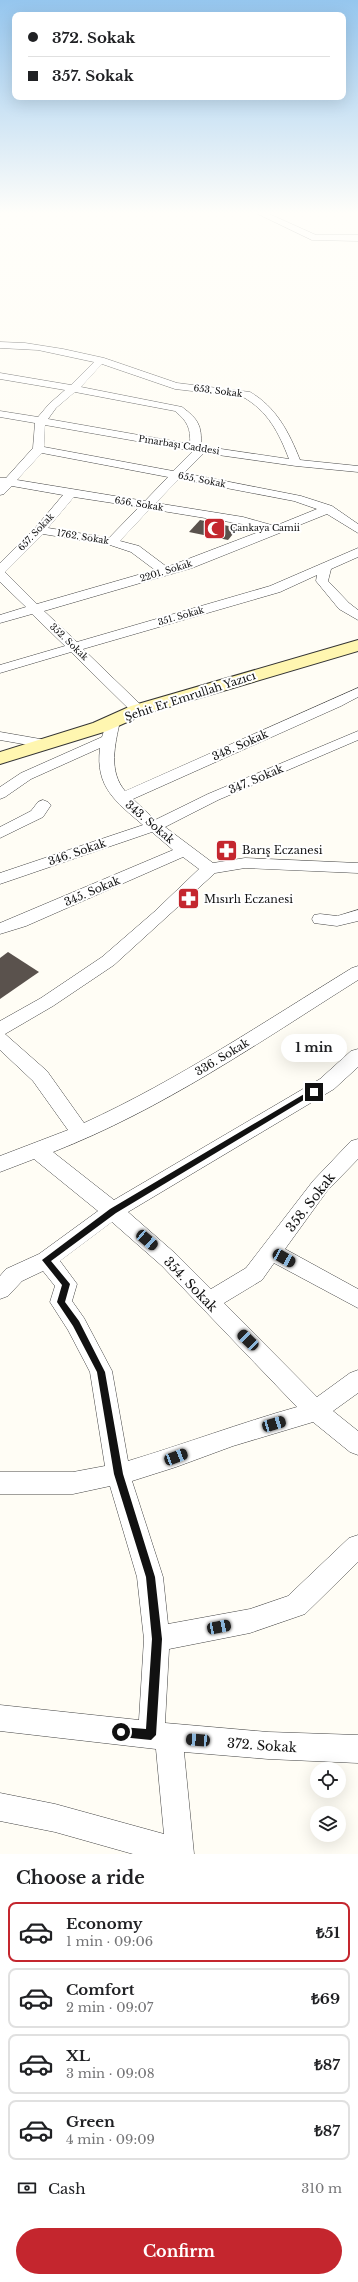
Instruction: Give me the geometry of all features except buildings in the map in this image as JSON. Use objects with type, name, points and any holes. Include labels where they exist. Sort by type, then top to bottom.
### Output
[{"type":"street","points":[[0,345],[37,346],[66,351],[100,360],[94,371],[47,413],[41,422],[39,449],[5,482],[0,492]]},
{"type":"street","name":"653. Sokak","points":[[100,360],[175,386],[246,394],[261,402],[287,440],[296,463]]},
{"type":"street","points":[[0,376],[75,388],[178,409],[190,418],[196,430],[198,448],[175,475],[112,542]]},
{"type":"street","name":"Pınarbaşı Caddesi","points":[[0,414],[198,448],[296,463],[358,469]]},
{"type":"street","name":"655. Sokak","points":[[39,449],[297,498],[328,509],[358,529]]},
{"type":"street","name":"656. Sokak","points":[[5,482],[258,524],[276,530]]},
{"type":"street","name":"657. Sokak","points":[[0,570],[40,530],[71,493]]},
{"type":"street","name":"2201. Sokak","points":[[0,619],[36,610],[165,572],[328,509]]},
{"type":"street","name":"1762. Sokak","points":[[40,530],[112,542],[135,549],[165,572]]},
{"type":"street","name":"351. Sokak","points":[[0,669],[275,589],[358,552]]},
{"type":"street","points":[[325,568],[322,581],[344,606],[358,616]]},
{"type":"street","name":"352. Sokak","points":[[0,575],[138,710]]},
{"type":"street","name":"Şehit Er Emrullah Yazıcı","points":[[0,758],[46,744],[111,730],[138,710],[358,644]]},
{"type":"street","name":"348. Sokak","points":[[122,798],[358,692]]},
{"type":"street","points":[[0,794],[26,776],[111,730]]},
{"type":"street","name":"343. Sokak","points":[[111,730],[108,776],[122,798],[184,851],[210,869]]},
{"type":"street","name":"347. Sokak","points":[[155,826],[226,791],[358,735]]},
{"type":"street","points":[[0,736],[46,744]]},
{"type":"street","points":[[0,833],[37,814],[43,806]]},
{"type":"street","name":"346. Sokak","points":[[0,879],[155,826]]},
{"type":"street","name":"345. Sokak","points":[[0,929],[20,922],[184,851]]},
{"type":"street","points":[[0,1029],[47,1002],[108,961],[210,869],[245,863],[354,865]]},
{"type":"street","points":[[320,919],[337,921],[358,915]]},
{"type":"street","name":"336. Sokak","points":[[81,1133],[137,1107],[193,1075],[358,972]]},
{"type":"street","points":[[0,1039],[40,1076],[81,1133],[0,1164]]},
{"type":"street","points":[[0,1290],[14,1275],[46,1260],[113,1211],[327,1084],[358,1056]]},
{"type":"street","name":"358. Sokak","points":[[208,1302],[254,1274],[272,1252],[320,1186],[358,1146]]},
{"type":"street","name":"354. Sokak","points":[[37,1150],[113,1211],[169,1260],[208,1302],[258,1349],[316,1411],[358,1445]]},
{"type":"street","points":[[272,1252],[358,1298]]},
{"type":"street","points":[[0,1808],[55,1818],[180,1853],[160,1737],[157,1639],[150,1577],[118,1474],[101,1372],[76,1324],[61,1302],[66,1284],[46,1260]]},
{"type":"street","points":[[0,1483],[72,1483],[118,1474],[176,1457],[231,1436],[316,1411],[358,1380]]},
{"type":"street","points":[[157,1639],[250,1621],[296,1605],[358,1546]]},
{"type":"street","name":"372. Sokak","points":[[0,1718],[160,1737],[316,1749],[358,1749]]},
{"type":"place","name":"Çankaya Camii","points":[[215,528]]},
{"type":"place","name":"Barış Eczanesi","points":[[226,850]]},
{"type":"place","name":"Mısırlı Eczanesi","points":[[189,899]]},
{"type":"route","points":[[121,1732],[151,1735],[157,1639],[150,1577],[118,1474],[101,1372],[76,1324],[61,1302],[66,1284],[46,1260],[113,1211],[314,1092]]}]
